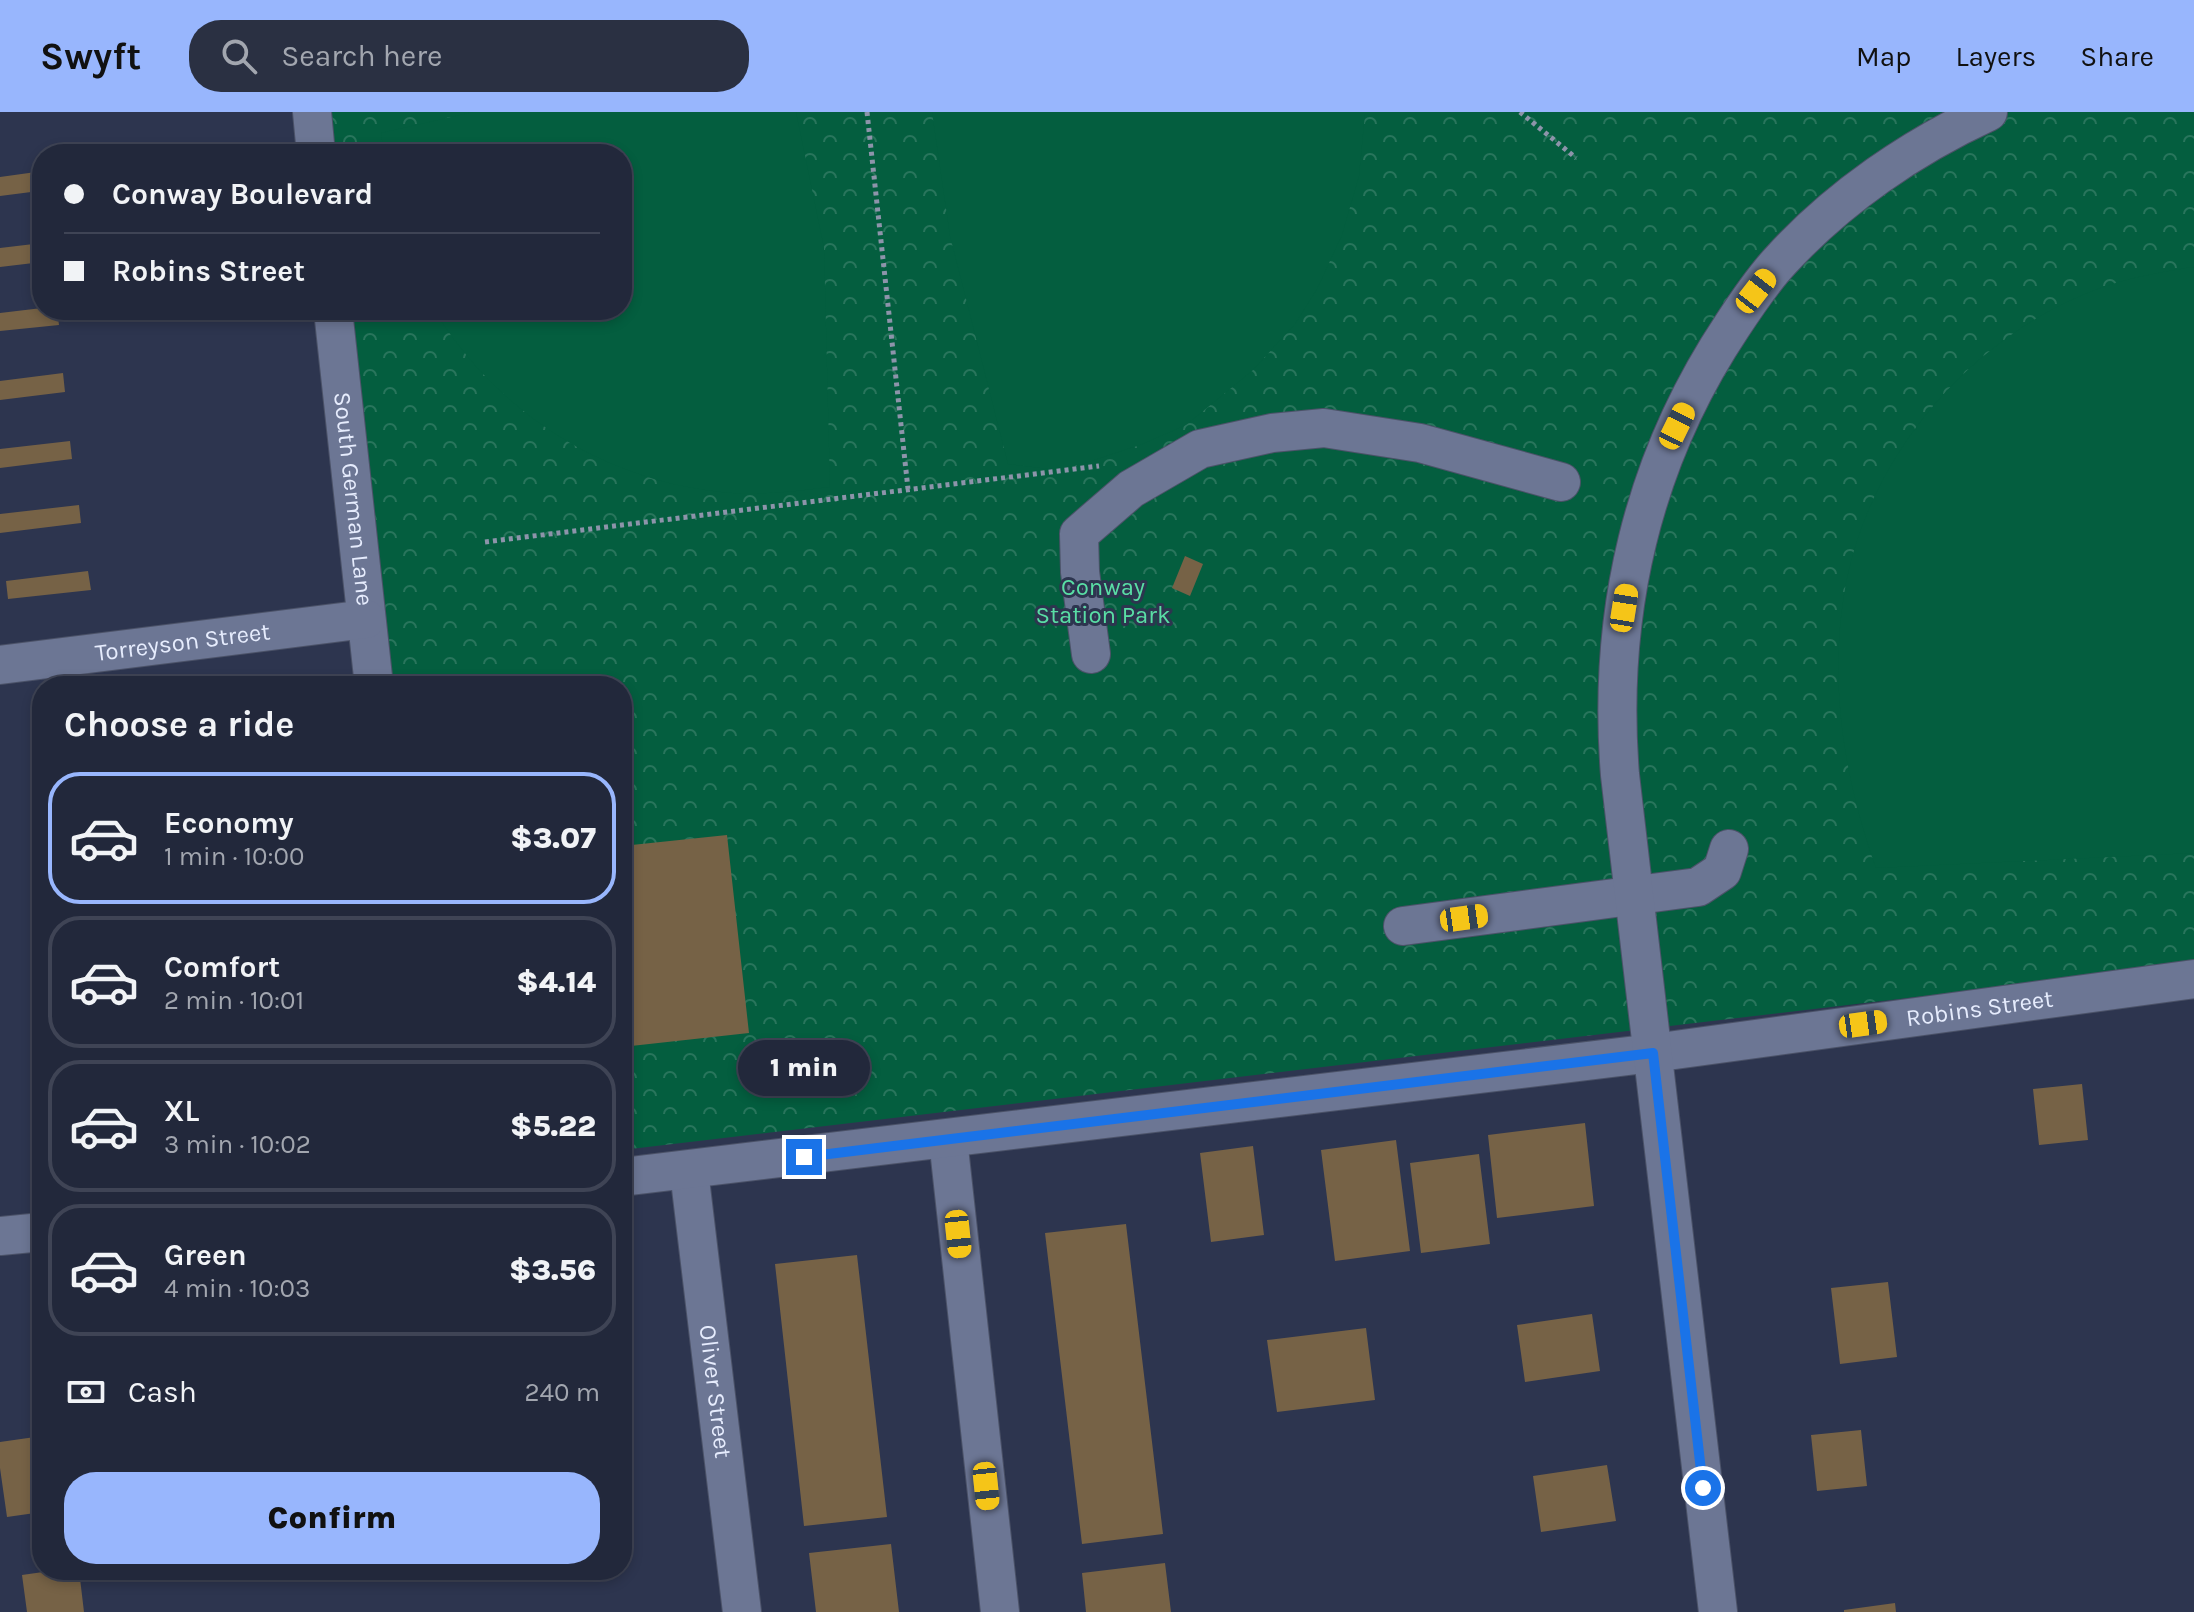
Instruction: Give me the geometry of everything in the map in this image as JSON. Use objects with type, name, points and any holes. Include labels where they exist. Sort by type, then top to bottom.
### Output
[{"type":"street","points":[[312,112],[315,144]]},
{"type":"street","points":[[1718,1612],[1619,757],[1619,653],[1625,597],[1636,537],[1677,426],[1718,347],[1756,291],[1789,252],[1850,197],[1897,162],[1988,112]]},
{"type":"street","name":"South German Lane","points":[[334,320],[373,676]]},
{"type":"street","points":[[1091,654],[1080,572],[1079,534],[1131,489],[1200,449],[1272,433],[1324,428],[1420,443],[1561,482]]},
{"type":"street","name":"Torreyson Street","points":[[0,665],[366,619]]},
{"type":"street","points":[[1403,926],[1698,887],[1722,871],[1729,849]]},
{"type":"street","name":"Robins Street","points":[[632,1176],[1653,1053],[2194,979]]},
{"type":"street","points":[[948,1139],[1000,1612]]},
{"type":"street","name":"Oliver Street","points":[[689,1171],[742,1612]]},
{"type":"street","points":[[0,1236],[32,1233]]},
{"type":"path","points":[[867,112],[908,489]]},
{"type":"path","points":[[1520,112],[1576,158]]},
{"type":"path","points":[[485,542],[1101,466]]},
{"type":"green space","name":"Conway Station Park","points":[[328,112],[2194,112],[2194,964],[632,1149],[632,676],[391,676],[351,320],[632,320],[632,144],[332,144]]},
{"type":"green space","points":[[473,112],[796,112],[824,248],[830,487],[732,493],[686,487],[600,459],[561,438],[524,412],[460,348],[441,320],[632,320],[632,144],[383,144],[381,133]]},
{"type":"green space","points":[[932,112],[1365,114],[1359,176],[1342,235],[1317,289],[1295,324],[1252,371],[1186,425],[1140,445],[1056,470],[1008,464],[950,236]]},
{"type":"green space","points":[[2194,267],[2194,853],[1876,868],[1848,768],[1838,664],[1844,595],[1856,544],[1876,495],[1901,448],[1933,406],[1970,367],[2012,334],[2057,307],[2106,286]]},
{"type":"building","points":[[32,173],[32,192],[0,196],[0,177]]},
{"type":"building","points":[[32,244],[32,263],[0,267],[0,248]]},
{"type":"building","points":[[32,309],[32,320],[58,320],[59,325],[0,331],[0,313]]},
{"type":"building","points":[[63,373],[65,392],[0,400],[0,381]]},
{"type":"building","points":[[70,441],[72,459],[0,468],[0,449]]},
{"type":"building","points":[[79,505],[81,523],[0,533],[0,514]]},
{"type":"building","points":[[1185,556],[1203,564],[1190,596],[1172,588]]},
{"type":"building","points":[[88,571],[91,590],[8,599],[6,581]]},
{"type":"building","points":[[727,835],[749,1033],[632,1046],[632,845]]},
{"type":"building","points":[[2082,1084],[2088,1140],[2039,1145],[2033,1089]]},
{"type":"building","points":[[1585,1123],[1594,1206],[1497,1218],[1488,1135]]},
{"type":"building","points":[[1396,1140],[1410,1251],[1335,1261],[1321,1150]]},
{"type":"building","points":[[1253,1146],[1264,1235],[1211,1242],[1200,1153]]},
{"type":"building","points":[[1479,1154],[1490,1244],[1421,1253],[1410,1163]]},
{"type":"building","points":[[1126,1224],[1163,1534],[1082,1544],[1045,1233]]},
{"type":"building","points":[[857,1255],[887,1517],[804,1526],[775,1264]]},
{"type":"building","points":[[1888,1282],[1897,1357],[1840,1364],[1831,1288]]},
{"type":"building","points":[[1592,1314],[1600,1371],[1525,1382],[1517,1325]]},
{"type":"building","points":[[1366,1328],[1375,1400],[1277,1412],[1267,1340]]},
{"type":"building","points":[[1861,1430],[1867,1486],[1817,1491],[1811,1435]]},
{"type":"building","points":[[32,1437],[32,1513],[7,1517],[0,1468],[0,1442]]},
{"type":"building","points":[[1607,1465],[1616,1521],[1541,1532],[1533,1476]]},
{"type":"building","points":[[891,1544],[899,1612],[816,1612],[809,1553]]},
{"type":"building","points":[[1165,1563],[1171,1612],[1086,1612],[1082,1573]]},
{"type":"building","points":[[32,1574],[32,1580],[80,1580],[84,1612],[27,1612],[22,1575]]},
{"type":"building","points":[[1895,1603],[1896,1612],[1844,1612],[1844,1610]]},
{"type":"route","points":[[804,1157],[1653,1053],[1703,1488]]}]
